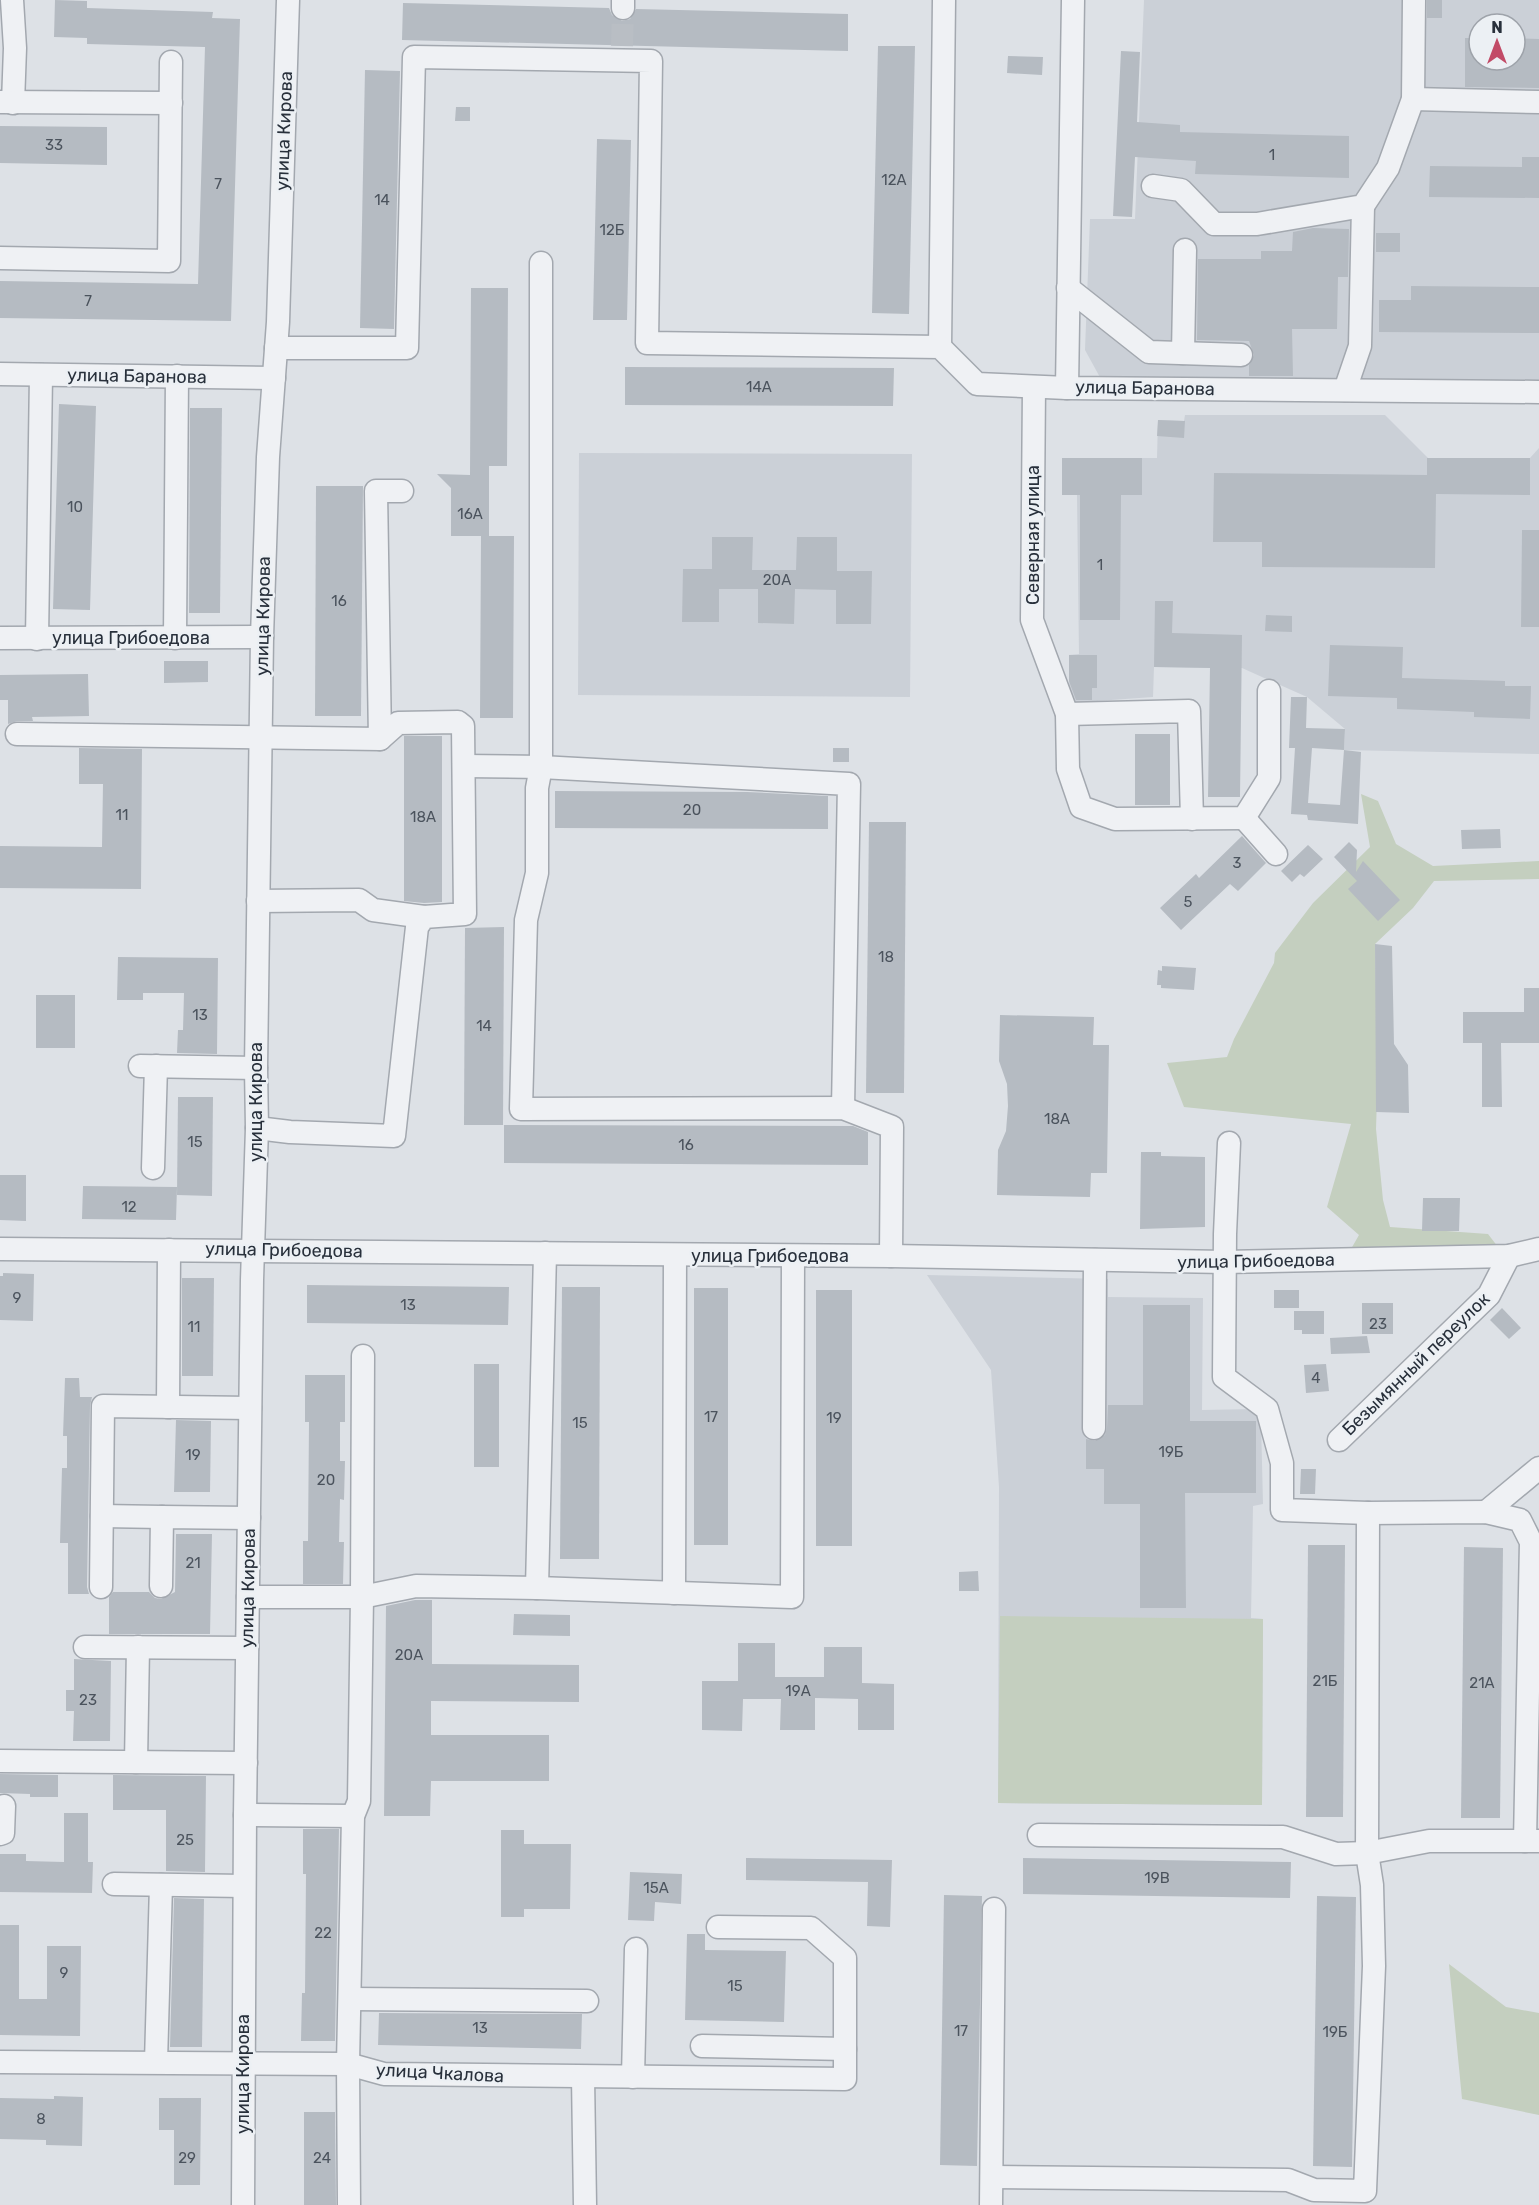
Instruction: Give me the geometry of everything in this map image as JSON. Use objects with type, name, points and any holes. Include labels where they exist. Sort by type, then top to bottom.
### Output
[{"type":"street","points":[[12,0],[15,48],[7,102],[171,103]]},
{"type":"street","name":"улица Кирова","points":[[243,2205],[244,1886],[250,1408],[257,1128],[262,637],[268,457],[276,348],[288,0]]},
{"type":"street","points":[[940,347],[944,0]]},
{"type":"street","name":"улица Баранова","points":[[1073,0],[1067,388],[1539,392]]},
{"type":"street","points":[[1345,390],[1360,346],[1363,206],[1388,168],[1413,99],[1414,0]]},
{"type":"street","points":[[276,348],[329,352],[407,348],[414,57],[622,53],[651,61],[647,343],[940,347],[977,384],[1067,388]]},
{"type":"street","points":[[0,258],[170,261],[171,62]]},
{"type":"street","points":[[1413,99],[1539,102]]},
{"type":"street","points":[[1153,186],[1181,190],[1214,224],[1257,224],[1363,206]]},
{"type":"street","points":[[1183,353],[1185,250]]},
{"type":"street","points":[[541,263],[541,767],[537,788],[537,873],[526,920],[521,1109],[843,1108],[892,1126],[891,1256]]},
{"type":"street","points":[[1068,288],[1149,352],[1241,355]]},
{"type":"street","name":"улица Баранова","points":[[0,374],[274,378]]},
{"type":"street","points":[[37,639],[41,375]]},
{"type":"street","points":[[175,638],[177,376]]},
{"type":"street","name":"Северная улица","points":[[1034,387],[1032,620],[1067,714],[1068,769],[1081,807],[1115,819],[1192,819]]},
{"type":"street","points":[[380,739],[376,490],[402,491]]},
{"type":"street","name":"улица Грибоедова","points":[[0,638],[262,637]]},
{"type":"street","points":[[1244,818],[1269,778],[1269,691]]},
{"type":"street","points":[[1067,714],[1189,711],[1192,819],[1244,818],[1276,854]]},
{"type":"street","points":[[17,734],[380,739],[398,723],[458,722],[463,726],[465,914],[424,917],[373,910],[359,900],[258,901]]},
{"type":"street","points":[[464,766],[541,767],[849,784],[843,1108]]},
{"type":"street","points":[[257,1128],[291,1132],[394,1136],[417,927],[424,917]]},
{"type":"street","points":[[153,1168],[148,1066],[256,1068]]},
{"type":"street","points":[[1039,1835],[1283,1837],[1336,1854],[1367,1853],[1429,1841],[1532,1841],[1534,1607],[1531,1542],[1520,1520],[1486,1512],[1368,1513],[1282,1510],[1282,1463],[1267,1409],[1224,1377],[1229,1143]]},
{"type":"street","name":"улица Грибоедова","points":[[0,1249],[891,1256],[1225,1262],[1509,1256],[1539,1249]]},
{"type":"street","points":[[168,1407],[170,1250]]},
{"type":"street","points":[[537,1588],[545,1253]]},
{"type":"street","points":[[674,1593],[675,1255]]},
{"type":"street","points":[[248,1597],[362,1597],[416,1587],[537,1588],[792,1597],[793,1256]]},
{"type":"street","name":"Безымянный переулок","points":[[1339,1440],[1489,1295],[1509,1256]]},
{"type":"street","points":[[1094,1428],[1095,1260]]},
{"type":"street","points":[[349,2205],[348,2064],[353,1816],[359,1801],[363,1356]]},
{"type":"street","points":[[101,1587],[103,1406],[250,1408]]},
{"type":"street","points":[[1486,1512],[1539,1468]]},
{"type":"street","points":[[992,2177],[1288,2180],[1314,2190],[1365,2191],[1374,1965],[1372,1885],[1367,1853],[1368,1513]]},
{"type":"street","points":[[102,1516],[249,1518]]},
{"type":"street","points":[[161,1586],[162,1517]]},
{"type":"street","points":[[85,1647],[247,1648]]},
{"type":"street","points":[[136,1762],[138,1647]]},
{"type":"street","points":[[0,1761],[246,1763]]},
{"type":"street","points":[[0,1834],[3,1833],[4,1806]]},
{"type":"street","points":[[245,1815],[353,1816]]},
{"type":"street","points":[[114,1884],[244,1886]]},
{"type":"street","points":[[156,2062],[161,1885]]},
{"type":"street","points":[[991,2205],[994,1909]]},
{"type":"street","points":[[702,2046],[845,2049],[845,1958],[811,1928],[718,1927]]},
{"type":"street","points":[[633,2077],[636,1949]]},
{"type":"street","points":[[350,1999],[587,2001]]},
{"type":"street","name":"улица Чкалова","points":[[0,2061],[348,2064],[384,2074],[845,2079],[845,2049]]},
{"type":"street","points":[[584,2077],[585,2205]]},
{"type":"shaded area","points":[[1144,0],[1539,0],[1539,386],[1102,381],[1085,350],[1090,219],[1135,219]]},
{"type":"shaded area","points":[[1185,415],[1385,415],[1428,458],[1530,458],[1539,448],[1539,754],[1344,750],[1345,729],[1307,697],[1242,668],[1154,667],[1153,697],[1069,703],[1069,655],[1079,654],[1077,495],[1062,495],[1062,458],[1157,458],[1158,420],[1184,421]]},
{"type":"shaded area","points":[[579,453],[912,454],[910,697],[578,695]]},
{"type":"shaded area","points":[[927,1275],[1108,1279],[1108,1297],[1203,1298],[1202,1410],[1256,1409],[1261,1422],[1263,1504],[1253,1506],[1251,1618],[1263,1619],[1262,1805],[998,1803],[999,1487],[991,1370]]},
{"type":"green space","points":[[1361,794],[1378,801],[1396,844],[1433,866],[1539,861],[1539,879],[1434,881],[1413,908],[1375,944],[1378,1068],[1376,1129],[1383,1200],[1390,1227],[1488,1234],[1498,1247],[1351,1249],[1359,1235],[1327,1207],[1351,1124],[1184,1107],[1167,1063],[1227,1057],[1274,963],[1275,953],[1313,903],[1370,847]]},
{"type":"green space","points":[[1000,1616],[1263,1619],[1262,1805],[998,1803]]},
{"type":"green space","points":[[1449,1964],[1506,2007],[1539,2013],[1539,2115],[1462,2099]]},
{"type":"building","points":[[55,0],[87,1],[87,8],[213,12],[212,18],[240,19],[231,321],[0,318],[0,281],[198,284],[205,47],[87,44],[87,38],[54,37]]},
{"type":"building","points":[[1427,0],[1442,0],[1442,18],[1427,18]]},
{"type":"building","points":[[403,3],[609,8],[612,15],[622,21],[630,19],[636,9],[848,14],[848,51],[402,40]]},
{"type":"building","points":[[1465,38],[1467,38],[1467,72],[1527,72],[1527,38],[1539,39],[1539,88],[1465,87]]},
{"type":"building","points":[[878,46],[915,46],[909,314],[872,313]]},
{"type":"building","points":[[1121,51],[1140,52],[1137,122],[1180,125],[1180,132],[1349,136],[1349,178],[1195,174],[1196,161],[1135,157],[1132,217],[1113,216]]},
{"type":"building","points":[[1008,56],[1043,57],[1042,75],[1007,73]]},
{"type":"building","points":[[365,70],[400,71],[394,329],[360,328]]},
{"type":"building","points":[[456,107],[470,107],[470,121],[455,121]]},
{"type":"building","points":[[0,126],[107,127],[107,165],[0,163]]},
{"type":"building","points":[[597,139],[631,140],[627,320],[593,320]]},
{"type":"building","points":[[1522,157],[1539,157],[1539,198],[1429,197],[1430,166],[1522,167]]},
{"type":"building","points":[[1313,228],[1349,229],[1348,277],[1338,277],[1337,329],[1292,329],[1293,376],[1249,376],[1249,365],[1254,355],[1249,341],[1197,340],[1198,259],[1261,259],[1261,251],[1292,251],[1293,232]]},
{"type":"building","points":[[1376,233],[1400,233],[1400,252],[1376,252]]},
{"type":"building","points":[[1411,286],[1539,287],[1539,333],[1379,332],[1379,300],[1411,300]]},
{"type":"building","points":[[471,288],[508,288],[507,466],[489,466],[489,536],[514,536],[513,718],[480,718],[481,536],[451,536],[451,488],[437,474],[470,475]]},
{"type":"building","points":[[625,367],[894,368],[893,406],[625,405]]},
{"type":"building","points":[[59,404],[96,406],[90,610],[53,609]]},
{"type":"building","points":[[190,408],[222,408],[220,613],[189,613]]},
{"type":"building","points":[[1158,420],[1185,421],[1184,438],[1157,436]]},
{"type":"building","points":[[1062,458],[1142,458],[1142,495],[1121,495],[1120,620],[1080,620],[1080,495],[1062,495]]},
{"type":"building","points":[[1427,458],[1530,458],[1530,495],[1436,494],[1435,568],[1262,567],[1262,542],[1213,542],[1214,473],[1427,475]]},
{"type":"building","points":[[316,486],[363,486],[361,716],[315,716]]},
{"type":"building","points":[[1522,530],[1539,530],[1539,627],[1521,627]]},
{"type":"building","points":[[712,537],[753,537],[752,570],[796,570],[797,537],[837,537],[837,571],[872,571],[871,624],[836,624],[836,590],[795,589],[794,624],[758,623],[758,589],[719,589],[719,622],[682,622],[683,569],[712,569]]},
{"type":"building","points":[[1155,601],[1173,601],[1172,633],[1242,635],[1240,797],[1208,797],[1210,668],[1154,667]]},
{"type":"building","points":[[1266,615],[1292,616],[1292,632],[1265,631]]},
{"type":"building","points":[[1330,645],[1403,647],[1402,678],[1505,681],[1505,686],[1531,686],[1530,719],[1474,717],[1474,712],[1397,709],[1397,698],[1328,696]]},
{"type":"building","points":[[1069,655],[1097,655],[1097,688],[1092,688],[1092,700],[1076,700],[1069,681]]},
{"type":"building","points":[[164,661],[208,661],[208,682],[164,683]]},
{"type":"building","points":[[88,674],[89,716],[32,717],[33,721],[17,721],[8,724],[8,700],[0,700],[0,675]]},
{"type":"building","points":[[1291,697],[1307,697],[1306,728],[1345,729],[1344,750],[1361,752],[1358,824],[1308,820],[1307,815],[1291,814],[1295,748],[1289,748]],"holes":[[[1312,748],[1344,750],[1340,805],[1308,803]]]},
{"type":"building","points":[[1135,734],[1170,734],[1170,805],[1135,805]]},
{"type":"building","points":[[404,736],[442,736],[442,902],[404,901]]},
{"type":"building","points":[[79,748],[142,749],[141,889],[0,888],[0,846],[102,847],[103,784],[79,784]]},
{"type":"building","points":[[833,748],[849,748],[849,762],[833,762]]},
{"type":"building","points":[[555,791],[747,792],[828,796],[828,829],[555,828]]},
{"type":"building","points":[[869,822],[906,822],[904,1093],[866,1093]]},
{"type":"building","points":[[1500,829],[1501,848],[1462,849],[1461,830]]},
{"type":"building","points":[[1242,836],[1266,863],[1238,891],[1230,884],[1181,930],[1160,908],[1196,874],[1199,878]]},
{"type":"building","points":[[1349,842],[1357,850],[1356,872],[1363,861],[1400,900],[1378,921],[1348,889],[1357,881],[1334,857]]},
{"type":"building","points":[[1308,845],[1323,859],[1304,877],[1300,874],[1292,882],[1281,871]]},
{"type":"building","points":[[504,927],[503,1125],[464,1125],[465,928]]},
{"type":"building","points":[[1375,944],[1392,946],[1394,1044],[1408,1065],[1409,1113],[1376,1112]]},
{"type":"building","points":[[118,957],[218,958],[217,1054],[177,1053],[178,1030],[183,1030],[184,993],[143,993],[143,1000],[117,1000]]},
{"type":"building","points":[[1162,966],[1196,968],[1194,990],[1161,988],[1161,985],[1157,985],[1158,970],[1162,971]]},
{"type":"building","points":[[1524,988],[1539,988],[1539,1043],[1501,1043],[1502,1107],[1482,1107],[1482,1043],[1463,1043],[1463,1012],[1524,1012]]},
{"type":"building","points":[[36,995],[75,995],[75,1048],[36,1048]]},
{"type":"building","points":[[1000,1015],[1094,1017],[1093,1045],[1109,1045],[1107,1173],[1091,1173],[1090,1197],[997,1195],[998,1150],[1006,1131],[1008,1106],[1007,1084],[999,1061]]},
{"type":"building","points":[[178,1097],[213,1097],[212,1196],[177,1195]]},
{"type":"building","points":[[504,1125],[853,1126],[868,1132],[868,1165],[504,1163]]},
{"type":"building","points":[[1141,1152],[1161,1152],[1161,1156],[1205,1157],[1205,1227],[1140,1229]]},
{"type":"building","points":[[0,1175],[26,1175],[26,1221],[0,1220]]},
{"type":"building","points":[[83,1186],[177,1187],[176,1220],[82,1219]]},
{"type":"building","points":[[1423,1198],[1460,1198],[1459,1231],[1422,1231]]},
{"type":"building","points":[[3,1273],[34,1274],[33,1321],[0,1320],[0,1276],[3,1276]]},
{"type":"building","points":[[182,1278],[214,1278],[213,1376],[182,1376]]},
{"type":"building","points":[[307,1285],[509,1287],[508,1325],[307,1323]]},
{"type":"building","points":[[562,1287],[600,1287],[599,1559],[560,1559]]},
{"type":"building","points":[[694,1288],[728,1288],[728,1545],[694,1545]]},
{"type":"building","points":[[816,1290],[852,1290],[852,1546],[816,1546]]},
{"type":"building","points":[[1274,1290],[1299,1290],[1299,1308],[1274,1308]]},
{"type":"building","points":[[1362,1303],[1393,1303],[1393,1334],[1362,1334]]},
{"type":"building","points":[[1143,1305],[1190,1305],[1190,1421],[1256,1421],[1256,1493],[1185,1493],[1186,1608],[1140,1608],[1140,1504],[1104,1504],[1104,1469],[1086,1469],[1086,1439],[1095,1441],[1105,1435],[1108,1405],[1143,1405]]},
{"type":"building","points":[[1502,1308],[1521,1328],[1509,1339],[1490,1320]]},
{"type":"building","points":[[1294,1311],[1324,1311],[1324,1334],[1302,1334],[1302,1330],[1294,1330]]},
{"type":"building","points":[[1367,1336],[1370,1353],[1331,1354],[1330,1338]]},
{"type":"building","points":[[474,1364],[499,1364],[499,1467],[474,1467]]},
{"type":"building","points":[[1326,1364],[1329,1391],[1306,1393],[1304,1365]]},
{"type":"building","points":[[305,1375],[345,1375],[345,1422],[340,1422],[340,1461],[345,1461],[344,1500],[340,1499],[339,1542],[344,1542],[343,1584],[303,1584],[303,1541],[308,1541],[309,1422],[305,1422]]},
{"type":"building","points":[[65,1378],[79,1378],[80,1397],[92,1397],[87,1587],[89,1594],[68,1594],[68,1543],[60,1543],[62,1468],[67,1468],[67,1436],[63,1436]]},
{"type":"building","points":[[176,1420],[211,1421],[210,1492],[174,1492]]},
{"type":"building","points":[[1301,1469],[1316,1469],[1315,1494],[1300,1494]]},
{"type":"building","points":[[176,1534],[212,1534],[210,1634],[109,1634],[109,1597],[113,1592],[149,1592],[155,1598],[161,1599],[175,1592]]},
{"type":"building","points":[[1308,1545],[1345,1545],[1343,1817],[1306,1817]]},
{"type":"building","points":[[1464,1547],[1503,1548],[1500,1818],[1461,1818]]},
{"type":"building","points":[[978,1571],[979,1591],[959,1591],[959,1572]]},
{"type":"building","points":[[415,1600],[432,1600],[432,1664],[579,1665],[579,1702],[431,1701],[431,1735],[549,1735],[549,1781],[431,1781],[430,1816],[384,1816],[386,1606]]},
{"type":"building","points":[[514,1614],[570,1615],[570,1636],[513,1635]]},
{"type":"building","points":[[738,1643],[775,1643],[775,1677],[824,1677],[824,1647],[862,1647],[862,1683],[894,1684],[894,1730],[858,1730],[858,1699],[815,1698],[815,1730],[780,1730],[781,1699],[743,1699],[742,1731],[702,1730],[702,1681],[738,1681]]},
{"type":"building","points":[[74,1659],[111,1661],[110,1741],[73,1741],[74,1711],[66,1711],[66,1690],[74,1690]]},
{"type":"building","points":[[0,1774],[58,1775],[58,1797],[30,1797],[30,1794],[0,1793]]},
{"type":"building","points":[[113,1775],[206,1776],[205,1872],[166,1871],[166,1810],[113,1810]]},
{"type":"building","points":[[64,1813],[88,1813],[88,1862],[93,1862],[92,1893],[0,1892],[0,1854],[26,1854],[26,1861],[64,1862]]},
{"type":"building","points":[[303,1829],[339,1829],[335,2041],[301,2041],[302,1993],[305,1993],[306,1874],[303,1874]]},
{"type":"building","points":[[501,1830],[524,1830],[524,1844],[571,1844],[570,1909],[524,1909],[524,1917],[501,1917]]},
{"type":"building","points":[[746,1858],[892,1860],[890,1927],[867,1926],[868,1882],[746,1880]]},
{"type":"building","points":[[1023,1858],[1291,1862],[1290,1898],[1023,1894]]},
{"type":"building","points":[[630,1872],[682,1874],[681,1904],[655,1902],[654,1921],[628,1920]]},
{"type":"building","points":[[944,1895],[982,1896],[977,2166],[940,2165]]},
{"type":"building","points":[[1317,1896],[1356,1897],[1352,2167],[1313,2166]]},
{"type":"building","points":[[174,1898],[204,1899],[202,2047],[170,2047]]},
{"type":"building","points":[[0,1925],[19,1925],[19,1999],[47,1999],[47,1946],[81,1946],[80,2036],[0,2035]]},
{"type":"building","points":[[687,1934],[705,1934],[705,1950],[786,1951],[784,2022],[685,2020]]},
{"type":"building","points":[[379,2013],[582,2014],[581,2049],[378,2045]]},
{"type":"building","points":[[54,2096],[83,2097],[82,2146],[46,2145],[46,2140],[0,2139],[0,2098],[54,2099]]},
{"type":"building","points":[[159,2098],[201,2098],[200,2185],[174,2185],[174,2130],[159,2130]]},
{"type":"building","points":[[304,2112],[335,2112],[336,2205],[304,2205]]},
{"type":"tunnel","points":[[622,46],[623,8]]}]
